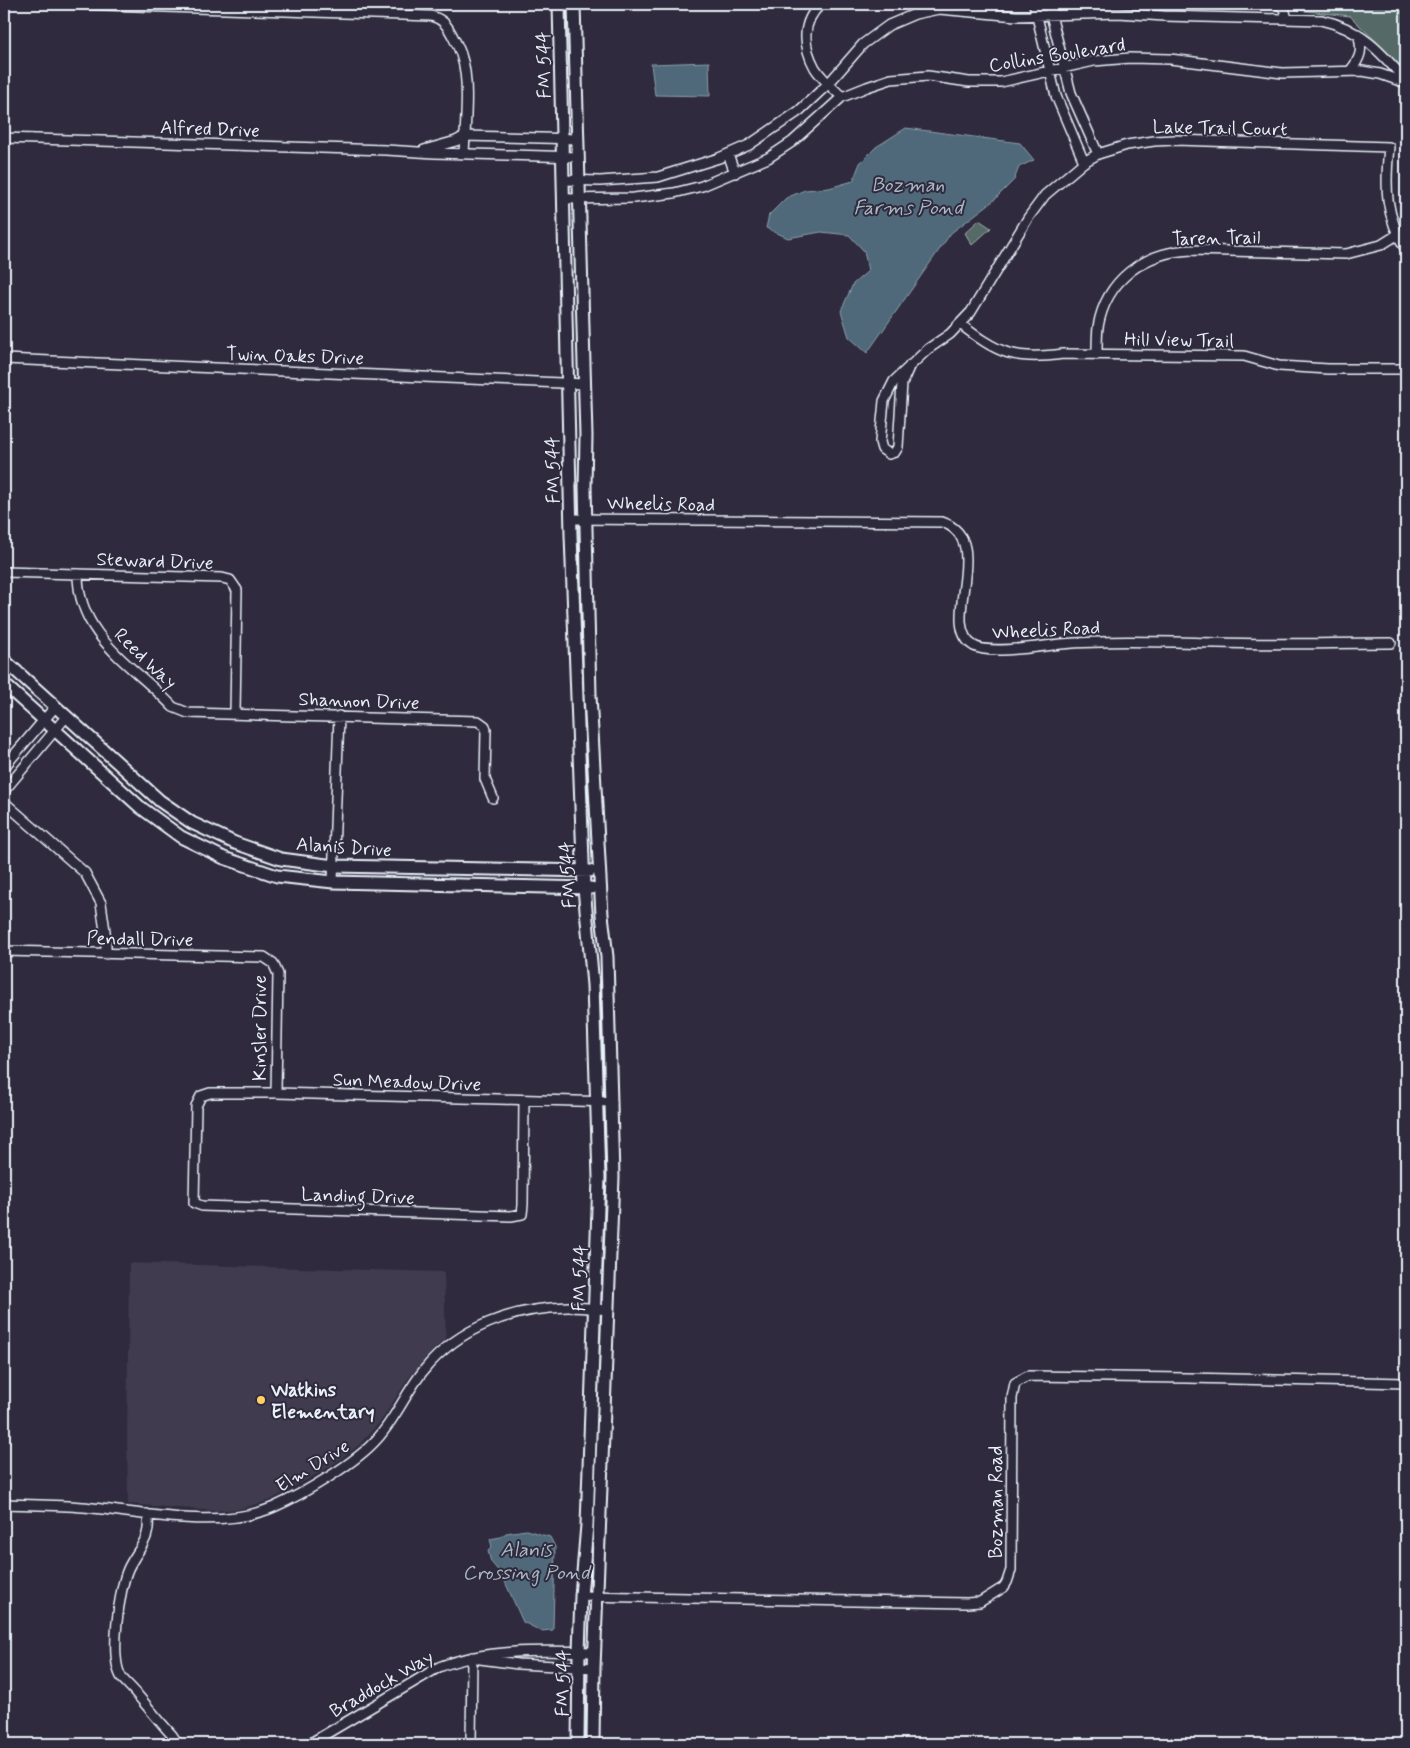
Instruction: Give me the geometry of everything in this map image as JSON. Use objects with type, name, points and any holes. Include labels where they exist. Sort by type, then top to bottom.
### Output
[{"type":"main road","name":"FM 544","points":[[560,4],[571,518],[584,888],[593,985],[599,1178],[596,1309],[587,1525],[581,1596],[578,1744]]},
{"type":"main road","name":"FM 544","points":[[574,4],[585,384],[590,695],[600,889],[607,957],[613,1177],[594,1668],[593,1744]]},
{"type":"main road","name":"Alanis Drive","points":[[4,660],[160,801],[192,823],[234,843],[281,859],[334,866],[600,871]]},
{"type":"main road","name":"Alanis Drive","points":[[4,684],[140,807],[181,838],[224,858],[277,876],[333,882],[600,889]]},
{"type":"street","points":[[76,4],[431,16],[438,18],[443,21],[454,39],[464,63],[466,86],[464,154]]},
{"type":"street","points":[[821,4],[812,11],[805,30],[808,51],[816,70],[842,98]]},
{"type":"street","points":[[1034,4],[1056,96],[1084,162]]},
{"type":"street","points":[[1051,4],[1051,15],[1071,93],[1098,154]]},
{"type":"street","points":[[1278,4],[1284,8],[1287,19]]},
{"type":"street","name":"Collins Boulevard","points":[[563,180],[579,181],[658,176],[728,154],[749,145],[799,111],[829,84],[862,44],[889,25],[915,14],[939,9],[1016,16],[1118,13],[1332,22],[1358,34],[1381,54],[1406,82]]},
{"type":"street","points":[[1350,71],[1356,64],[1361,52],[1358,34]]},
{"type":"street","name":"Collins Boulevard","points":[[563,199],[634,198],[674,193],[702,186],[768,158],[792,142],[842,98],[891,79],[928,76],[969,82],[1001,82],[1064,67],[1130,58],[1170,59],[1282,72],[1350,71],[1380,74],[1406,82]]},
{"type":"street","name":"Alfred Drive","points":[[414,152],[451,143],[465,136],[578,139]]},
{"type":"street","name":"Alfred Drive","points":[[4,138],[579,157]]},
{"type":"street","name":"Lake Trail Court","points":[[910,365],[902,383],[898,447],[895,452],[889,454],[884,452],[880,445],[884,401],[894,381],[910,365],[950,334],[971,312],[1028,218],[1045,195],[1084,162],[1098,154],[1127,146],[1154,141],[1175,140],[1389,147],[1387,168],[1389,210],[1397,235]]},
{"type":"street","points":[[728,154],[735,173]]},
{"type":"street","points":[[1397,235],[1406,250]]},
{"type":"street","name":"Taren Trail","points":[[1097,354],[1098,329],[1103,308],[1114,288],[1131,269],[1153,257],[1174,250],[1346,254],[1381,245],[1397,235]]},
{"type":"street","name":"Hill View Trail","points":[[960,324],[986,344],[1008,354],[1025,357],[1063,354],[1244,356],[1279,366],[1328,369],[1406,369]]},
{"type":"street","name":"Twin Oaks Drive","points":[[4,359],[585,384]]},
{"type":"street","name":"Wheelis Road","points":[[571,518],[942,522],[952,525],[965,545],[966,574],[961,623],[967,640],[974,647],[980,648],[1000,650],[1087,642],[1391,643]]},
{"type":"street","name":"Steward Drive","points":[[4,572],[222,578],[230,580],[237,594],[235,713]]},
{"type":"street","name":"Reed Way","points":[[78,574],[82,605],[90,625],[104,642],[173,708],[188,713],[235,713]]},
{"type":"street","points":[[4,767],[55,706]]},
{"type":"street","name":"Shannon Drive","points":[[235,713],[474,720],[482,723],[486,730],[484,779],[493,798]]},
{"type":"street","points":[[333,882],[339,716]]},
{"type":"street","points":[[4,790],[66,717]]},
{"type":"street","points":[[4,802],[85,873],[101,903],[106,938],[106,954]]},
{"type":"street","name":"Pendall Drive","points":[[4,951],[264,957],[273,963]]},
{"type":"street","name":"Kinsler Drive","points":[[273,963],[278,974],[276,1093]]},
{"type":"street","name":"Sun Meadow Drive","points":[[194,1203],[196,1106],[201,1096],[210,1093],[612,1102]]},
{"type":"street","name":"Landing Drive","points":[[194,1203],[212,1207],[511,1216],[522,1214],[524,1100]]},
{"type":"street","name":"Elm Drive","points":[[4,1504],[83,1507],[205,1518],[233,1518],[273,1508],[333,1474],[366,1450],[389,1424],[411,1387],[425,1369],[439,1354],[481,1325],[525,1311],[570,1307],[609,1310]]},
{"type":"street","name":"Bozman Road","points":[[581,1596],[980,1602],[1004,1587],[1010,1570],[1013,1388],[1015,1383],[1028,1376],[1406,1384]]},
{"type":"street","points":[[147,1514],[149,1524],[146,1538],[128,1569],[124,1582],[117,1621],[116,1660],[121,1677],[178,1744]]},
{"type":"street","name":"Braddock Way","points":[[309,1744],[439,1667],[454,1661],[501,1653],[595,1652]]},
{"type":"street","points":[[472,1657],[472,1744]]},
{"type":"street","name":"Braddock Way","points":[[472,1657],[518,1664],[594,1668]]},
{"type":"shaded area","name":"Watkins Elementary","points":[[129,1263],[444,1272],[446,1339],[436,1347],[408,1379],[381,1421],[358,1446],[331,1466],[271,1500],[240,1509],[216,1511],[128,1504]]},
{"type":"green space","points":[[1298,4],[1406,4],[1406,71],[1350,16],[1298,10]]},
{"type":"green space","points":[[979,220],[991,228],[972,245],[965,233]]},
{"type":"water","points":[[709,62],[710,96],[655,95],[651,64]]},
{"type":"water","name":"Bozman Farms Pond","points":[[906,128],[1020,143],[1034,160],[1019,167],[1014,180],[993,201],[951,233],[867,353],[849,337],[841,311],[853,284],[868,271],[864,251],[849,235],[821,232],[788,238],[766,228],[769,215],[786,198],[805,190],[829,188],[853,181],[860,163],[876,147]]},
{"type":"water","name":"Alanis Crossing Pond","points":[[526,1530],[550,1537],[555,1547],[553,1630],[541,1631],[523,1622],[502,1575],[491,1562],[488,1551],[492,1547],[490,1539],[501,1537],[506,1533]]},
{"type":"place","name":"Watkins Elementary","points":[[261,1400]]}]
